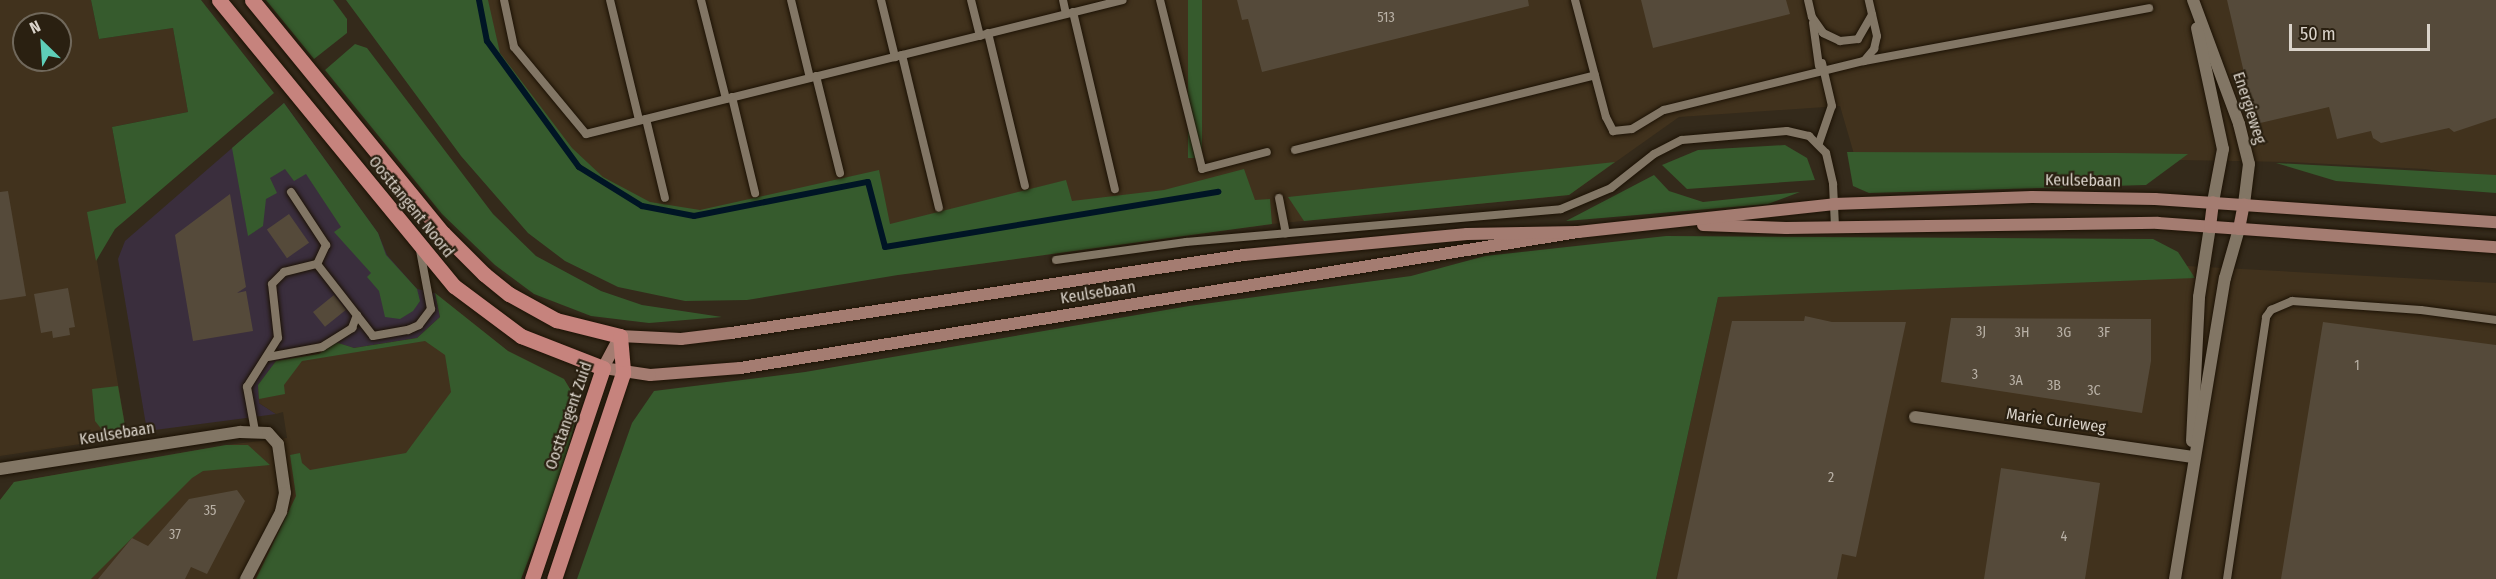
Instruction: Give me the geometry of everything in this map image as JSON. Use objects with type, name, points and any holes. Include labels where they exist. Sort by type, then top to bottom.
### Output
[{"type":"main road","name":"Oosttangent Noord","points":[[219,0],[420,248],[454,285],[501,323],[542,346],[623,373]]},
{"type":"main road","name":"Oosttangent Noord","points":[[252,0],[443,233],[484,274],[509,294],[556,320],[620,336]]},
{"type":"main road","name":"Keulsebaan","points":[[623,373],[687,374],[740,368],[1578,232],[1834,204],[2032,197],[2214,202],[2496,222]]},
{"type":"main road","name":"Energieweg","points":[[2210,227],[2214,202]]},
{"type":"main road","name":"Energieweg","points":[[2239,229],[2244,204]]},
{"type":"main road","name":"Keulsebaan","points":[[1669,223],[1835,226],[2158,223],[2496,248]]},
{"type":"main road","name":"Keulsebaan","points":[[620,336],[681,339],[731,333],[1244,255],[1467,234],[1578,232]]},
{"type":"main road","name":"Oosttangent Zuid","points":[[532,579],[603,368],[620,336]]},
{"type":"main road","points":[[554,579],[623,373],[620,336]]},
{"type":"street","name":"Energieweg","points":[[2192,0],[2223,149],[2214,202]]},
{"type":"street","name":"Energieweg","points":[[2192,0],[2239,124],[2249,164],[2244,204]]},
{"type":"street","points":[[2175,579],[2192,457],[2198,309],[2210,227]]},
{"type":"street","points":[[2192,457],[2207,402],[2225,278],[2239,229]]},
{"type":"street","name":"Marie Curieweg","points":[[1915,417],[2192,457]]},
{"type":"street","points":[[246,579],[281,512],[285,493],[278,444],[268,433],[255,431]]},
{"type":"street","name":"Keulsebaan","points":[[0,469],[255,431]]},
{"type":"lane","points":[[504,0],[514,47],[586,134],[1123,0]]},
{"type":"lane","points":[[610,0],[665,198]]},
{"type":"lane","points":[[701,0],[755,193]]},
{"type":"lane","points":[[791,0],[840,173]]},
{"type":"lane","points":[[881,0],[939,208]]},
{"type":"lane","points":[[971,0],[984,34],[1025,186]]},
{"type":"lane","points":[[1063,0],[1069,13],[1116,189]]},
{"type":"lane","points":[[1160,0],[1202,169],[1267,152]]},
{"type":"lane","points":[[1575,0],[1594,75],[1613,131],[1632,129],[1664,110],[1815,73],[1823,66],[1864,61],[2150,8]]},
{"type":"lane","points":[[1808,0],[1832,106],[1819,143]]},
{"type":"lane","points":[[1864,61],[1876,43],[1869,0]]},
{"type":"lane","points":[[1812,17],[1830,38],[1848,41],[1858,39],[1866,32],[1872,14]]},
{"type":"lane","points":[[1295,150],[1594,75]]},
{"type":"lane","points":[[1056,260],[1286,233],[1561,209],[1611,188],[1667,146],[1703,136],[1787,131],[1809,136],[1819,143],[1830,163],[1835,226]]},
{"type":"lane","points":[[291,192],[326,245],[317,264]]},
{"type":"lane","points":[[1279,198],[1286,233]]},
{"type":"lane","points":[[317,264],[373,336],[408,330],[427,317],[432,301],[420,248]]},
{"type":"lane","points":[[255,431],[247,387],[278,338],[272,284],[284,272],[317,264]]},
{"type":"lane","points":[[2227,579],[2266,317],[2271,310],[2292,302],[2421,310],[2496,320]]},
{"type":"lane","points":[[268,357],[322,347],[352,328],[357,315]]},
{"type":"shaded area","points":[[0,0],[91,0],[99,39],[173,28],[188,112],[112,127],[126,203],[95,249],[127,437],[0,456]]},
{"type":"shaded area","points":[[466,0],[2496,0],[2496,180],[2425,169],[2290,162],[1854,154],[1840,106],[1679,117],[1569,195],[1272,224],[898,275],[692,220],[578,174]]},
{"type":"shaded area","points":[[284,103],[378,233],[387,255],[417,289],[435,293],[440,317],[417,338],[354,348],[343,346],[276,361],[259,403],[276,414],[147,431],[118,259],[125,241]]},
{"type":"shaded area","points":[[2041,258],[2496,283],[2496,579],[1656,579],[1718,297]]},
{"type":"shaded area","points":[[435,293],[508,351],[564,379],[570,389],[576,417],[521,579],[0,579],[0,500],[14,482],[226,445],[287,438],[283,412],[276,414],[259,403],[258,385],[276,361],[319,354],[335,342],[354,348],[417,338],[440,317]]},
{"type":"green space","points":[[91,0],[201,0],[274,93],[115,229],[96,261],[87,212],[126,203],[112,127],[188,112],[173,28],[99,39]]},
{"type":"green space","points":[[266,0],[333,0],[347,19],[347,33],[314,59]]},
{"type":"green space","points":[[346,0],[488,0],[500,53],[572,148],[603,177],[650,202],[700,210],[879,170],[890,224],[1066,180],[1072,201],[1164,190],[1244,169],[1255,200],[1270,199],[1272,224],[898,275],[747,300],[685,301],[618,287],[565,261],[528,233],[461,156]]},
{"type":"green space","points":[[1188,0],[1202,0],[1202,158],[1188,158]]},
{"type":"green space","points":[[355,44],[367,48],[493,214],[536,256],[601,291],[642,305],[722,317],[649,323],[591,316],[534,294],[495,265],[442,214],[325,70]]},
{"type":"green space","points":[[284,103],[378,233],[386,255],[417,289],[420,301],[413,311],[400,319],[385,317],[379,291],[367,277],[371,273],[334,232],[341,227],[306,174],[294,181],[285,169],[270,178],[277,193],[266,199],[263,226],[248,236],[232,148]]},
{"type":"green space","points":[[1785,145],[1807,158],[1815,180],[1687,189],[1662,165],[1698,150]]},
{"type":"green space","points":[[1847,152],[2188,154],[2146,185],[1869,193],[1853,186]]},
{"type":"green space","points":[[1615,162],[1569,195],[1304,221],[1288,197]]},
{"type":"green space","points":[[2276,163],[2496,175],[2496,193],[2336,181]]},
{"type":"green space","points":[[1654,175],[1669,191],[1703,202],[1800,192],[1768,204],[1566,221]]},
{"type":"green space","points":[[1666,236],[2153,239],[2178,252],[2195,278],[1718,297],[1656,579],[577,579],[632,423],[654,391],[805,372],[1189,306],[1411,276],[1485,256]]},
{"type":"green space","points":[[435,293],[508,351],[564,379],[570,389],[576,417],[564,468],[521,579],[256,579],[296,496],[290,455],[300,453],[302,463],[310,470],[406,453],[451,392],[445,355],[425,341],[302,361],[284,385],[285,394],[259,399],[258,385],[276,361],[319,354],[335,342],[354,348],[417,338],[440,317]]},
{"type":"green space","points":[[118,386],[127,437],[103,431],[95,421],[92,389]]},
{"type":"green space","points":[[226,445],[248,445],[270,465],[203,471],[192,478],[91,579],[0,579],[0,500],[14,482]]},
{"type":"building","points":[[1237,0],[1528,0],[1529,6],[1262,72],[1248,19],[1242,20]]},
{"type":"building","points":[[1641,0],[1786,0],[1790,14],[1653,48]]},
{"type":"building","points":[[2227,0],[2496,0],[2496,118],[2454,132],[2449,128],[2381,143],[2373,138],[2371,131],[2337,139],[2329,107],[2256,124]]},
{"type":"building","points":[[8,191],[26,296],[0,300],[0,192]]},
{"type":"building","points":[[230,194],[246,287],[237,293],[246,291],[253,331],[193,341],[175,235]]},
{"type":"building","points":[[289,214],[309,243],[287,258],[267,229]]},
{"type":"building","points":[[68,288],[75,327],[69,328],[70,335],[53,338],[52,331],[41,333],[34,294]]},
{"type":"building","points":[[334,295],[346,310],[325,327],[313,312]]},
{"type":"building","points":[[1805,316],[1832,322],[1906,322],[1856,557],[1842,554],[1837,579],[1677,579],[1732,321],[1804,321]]},
{"type":"building","points":[[1951,318],[2151,319],[2151,361],[2142,413],[1941,382]]},
{"type":"building","points":[[2323,322],[2496,345],[2496,579],[2281,579]]},
{"type":"building","points":[[2001,468],[2100,483],[2085,579],[1984,579]]},
{"type":"building","points":[[237,490],[245,501],[207,574],[191,567],[185,579],[98,579],[132,538],[148,546],[189,499]]},
{"type":"waterway","points":[[479,0],[487,41],[579,167],[642,206],[694,216],[868,182],[885,247],[1219,192]]}]
